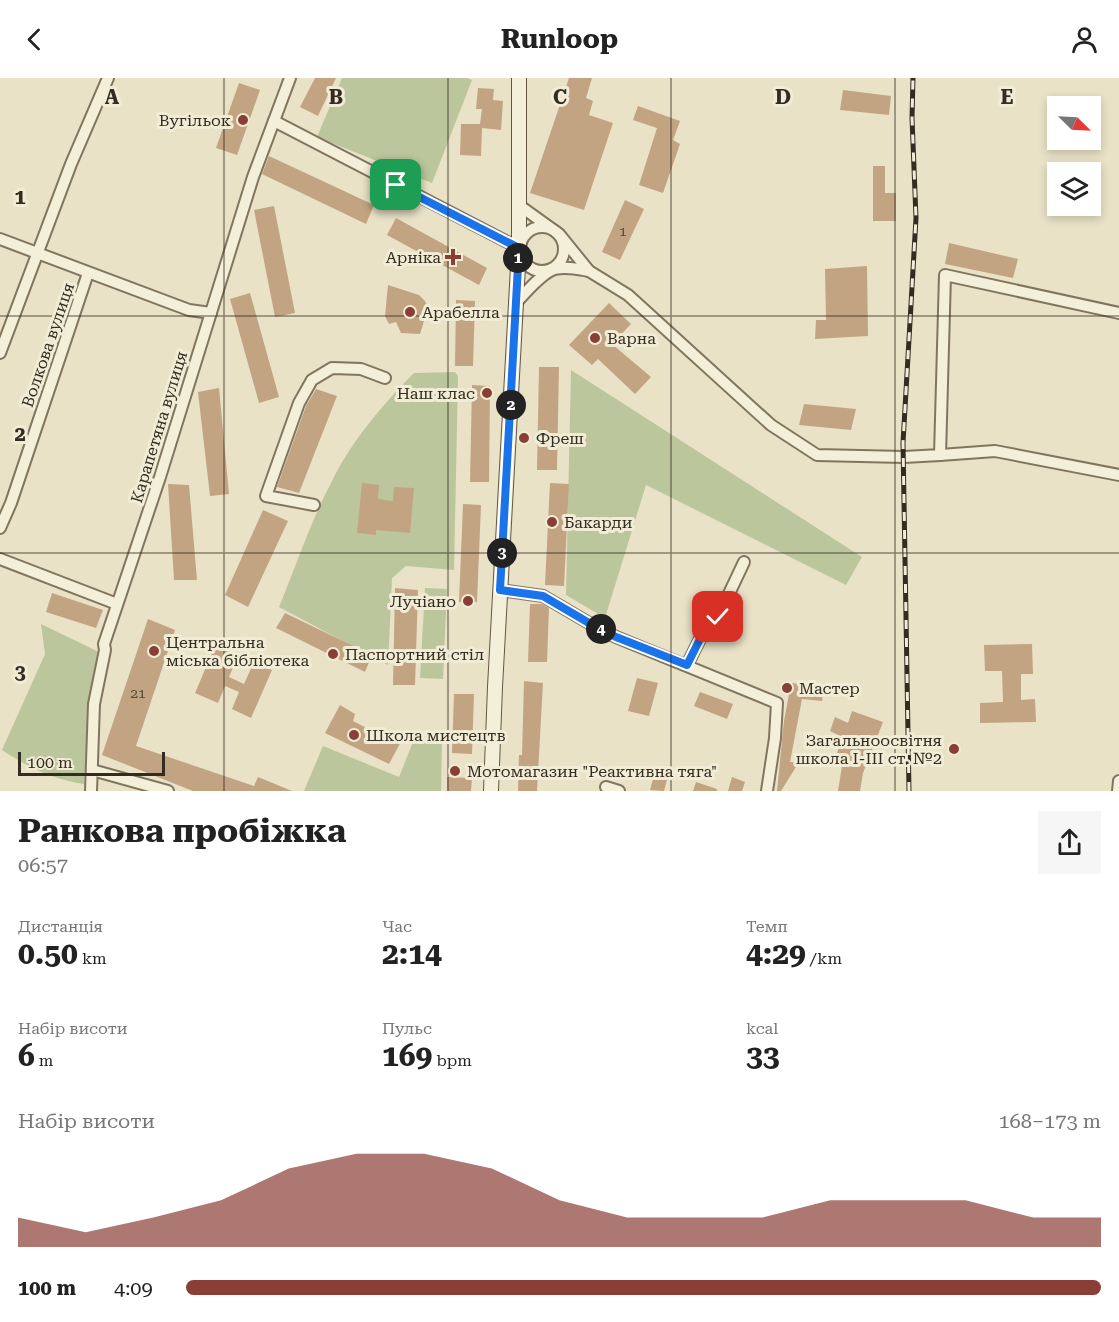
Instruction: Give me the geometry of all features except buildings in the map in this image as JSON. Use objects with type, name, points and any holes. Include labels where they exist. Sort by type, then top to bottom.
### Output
[{"type":"main road","points":[[491,791],[519,248],[519,78]]},
{"type":"street","points":[[0,353],[37,253],[108,78]]},
{"type":"street","name":"Карапетяна вулиця","points":[[91,791],[94,704],[105,651],[104,644],[160,477],[253,177],[290,78]]},
{"type":"street","points":[[274,121],[519,248]]},
{"type":"street","points":[[520,206],[559,234],[589,271],[628,295],[771,426],[817,455],[904,457],[995,451],[1119,475]]},
{"type":"street","points":[[516,303],[532,285],[554,269],[562,260],[565,248],[559,234],[540,226],[527,231],[519,248],[522,261],[531,269],[542,272],[554,269],[570,268],[589,271]]},
{"type":"street","points":[[0,239],[189,310],[211,313]]},
{"type":"street","name":"Волкова вулиця","points":[[0,528],[88,273]]},
{"type":"street","points":[[940,455],[945,275],[1119,313]]},
{"type":"street","points":[[314,505],[266,496],[298,403],[312,380],[332,368],[361,369],[386,378]]},
{"type":"street","points":[[0,559],[117,604]]},
{"type":"street","points":[[687,665],[700,639],[718,617],[744,562]]},
{"type":"street","points":[[500,590],[543,596],[616,637],[777,703],[775,738],[767,791]]},
{"type":"street","points":[[92,770],[168,791]]},
{"type":"street","points":[[1118,791],[1119,781]]},
{"type":"street","points":[[606,787],[620,791]]},
{"type":"green space","points":[[342,78],[467,78],[472,80],[432,183],[317,137]]},
{"type":"green space","points":[[571,370],[862,557],[846,585],[646,485],[605,618],[566,595]]},
{"type":"green space","points":[[455,372],[458,376],[454,570],[406,566],[392,578],[388,665],[279,607],[323,498],[348,453],[368,425],[414,373]]},
{"type":"green space","points":[[425,588],[447,589],[443,679],[420,678]]},
{"type":"green space","points":[[41,624],[99,652],[89,705],[84,784],[41,772],[2,750],[45,654]]},
{"type":"green space","points":[[413,742],[442,742],[441,791],[304,791],[323,746],[399,777]]},
{"type":"railway","points":[[909,791],[903,443],[916,218],[912,118],[913,78]]},
{"type":"place","name":"Вугільок","points":[[243,120]]},
{"type":"place","name":"Арніка","points":[[453,257]]},
{"type":"place","name":"Арабелла","points":[[410,312]]},
{"type":"place","name":"Варна","points":[[595,338]]},
{"type":"place","name":"Наш клас","points":[[487,393]]},
{"type":"place","name":"Фреш","points":[[524,438]]},
{"type":"place","name":"Бакарди","points":[[552,522]]},
{"type":"place","name":"Лучіано","points":[[468,601]]},
{"type":"place","name":"Центральна міська бібліотека","points":[[154,651]]},
{"type":"place","name":"Паспортний стіл","points":[[333,654]]},
{"type":"place","name":"Мастер","points":[[787,688]]},
{"type":"place","name":"Школа мистецтв","points":[[354,735]]},
{"type":"place","name":"Загальноосвітня школа І-ІІІ ст. №2","points":[[954,749]]},
{"type":"place","name":"Мотомагазин \"Реактивна тяга\"","points":[[455,771]]},
{"type":"route","points":[[396,185],[519,248],[500,590],[543,596],[616,637],[687,665],[700,639],[718,617]]}]
